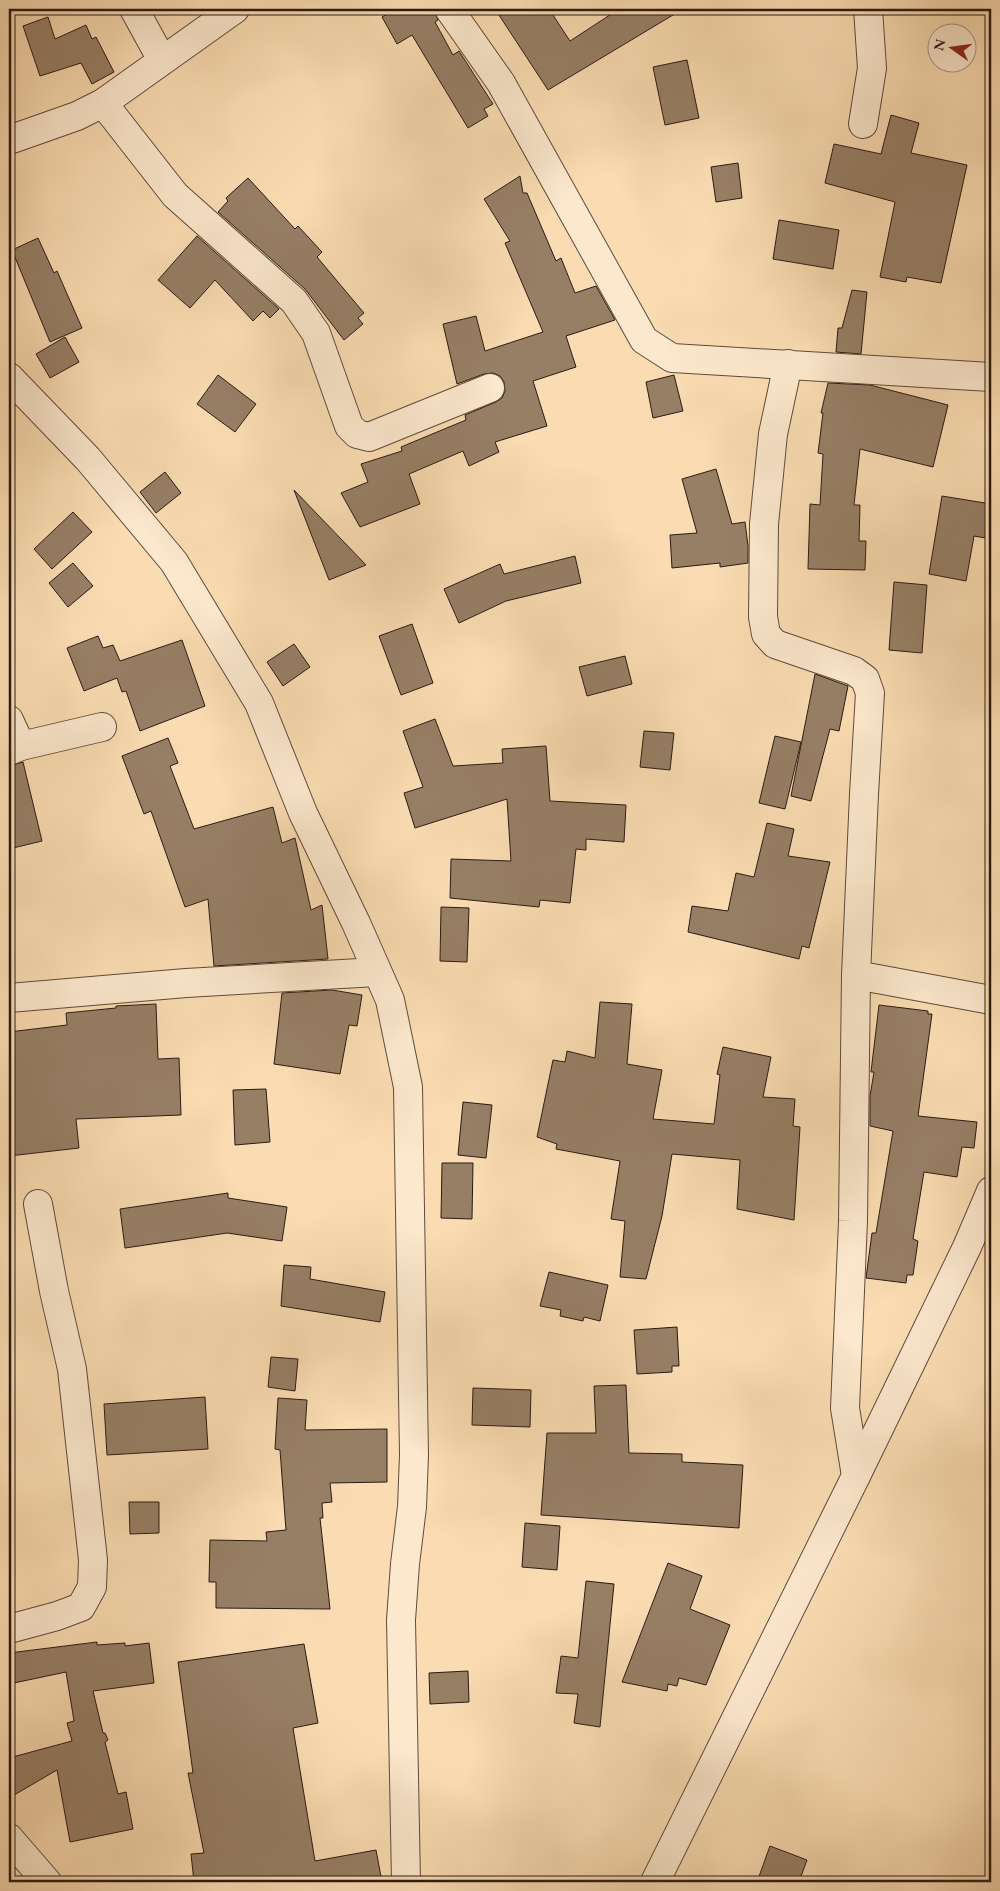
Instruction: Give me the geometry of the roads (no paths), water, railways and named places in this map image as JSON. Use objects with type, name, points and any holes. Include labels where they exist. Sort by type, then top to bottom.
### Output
[{"type":"street","points":[[134,9],[162,60]]},
{"type":"street","points":[[9,140],[77,116],[103,103],[235,9]]},
{"type":"street","points":[[449,9],[501,83],[644,340],[672,358],[991,377]]},
{"type":"street","points":[[863,124],[872,68],[868,9]]},
{"type":"street","points":[[103,103],[175,195],[294,301],[316,333],[349,426],[357,434],[369,437],[490,388]]},
{"type":"street","points":[[788,364],[772,443],[764,524],[763,617],[766,634],[775,644],[854,671],[865,680],[870,693],[856,975],[853,1221],[845,1408],[856,1476]]},
{"type":"street","points":[[9,377],[88,459],[174,562],[259,703],[303,813],[390,1000],[408,1087],[414,1456],[412,1507],[404,1564],[401,1620],[406,1882]]},
{"type":"street","points":[[9,720],[15,748],[102,727]]},
{"type":"street","points":[[9,998],[186,983],[377,972]]},
{"type":"street","points":[[856,975],[991,1000]]},
{"type":"street","points":[[655,1882],[967,1248],[991,1191]]},
{"type":"street","points":[[9,1629],[57,1616],[81,1606],[92,1587],[93,1560],[72,1370],[54,1291],[38,1204]]},
{"type":"street","points":[[9,1838],[47,1882]]}]
